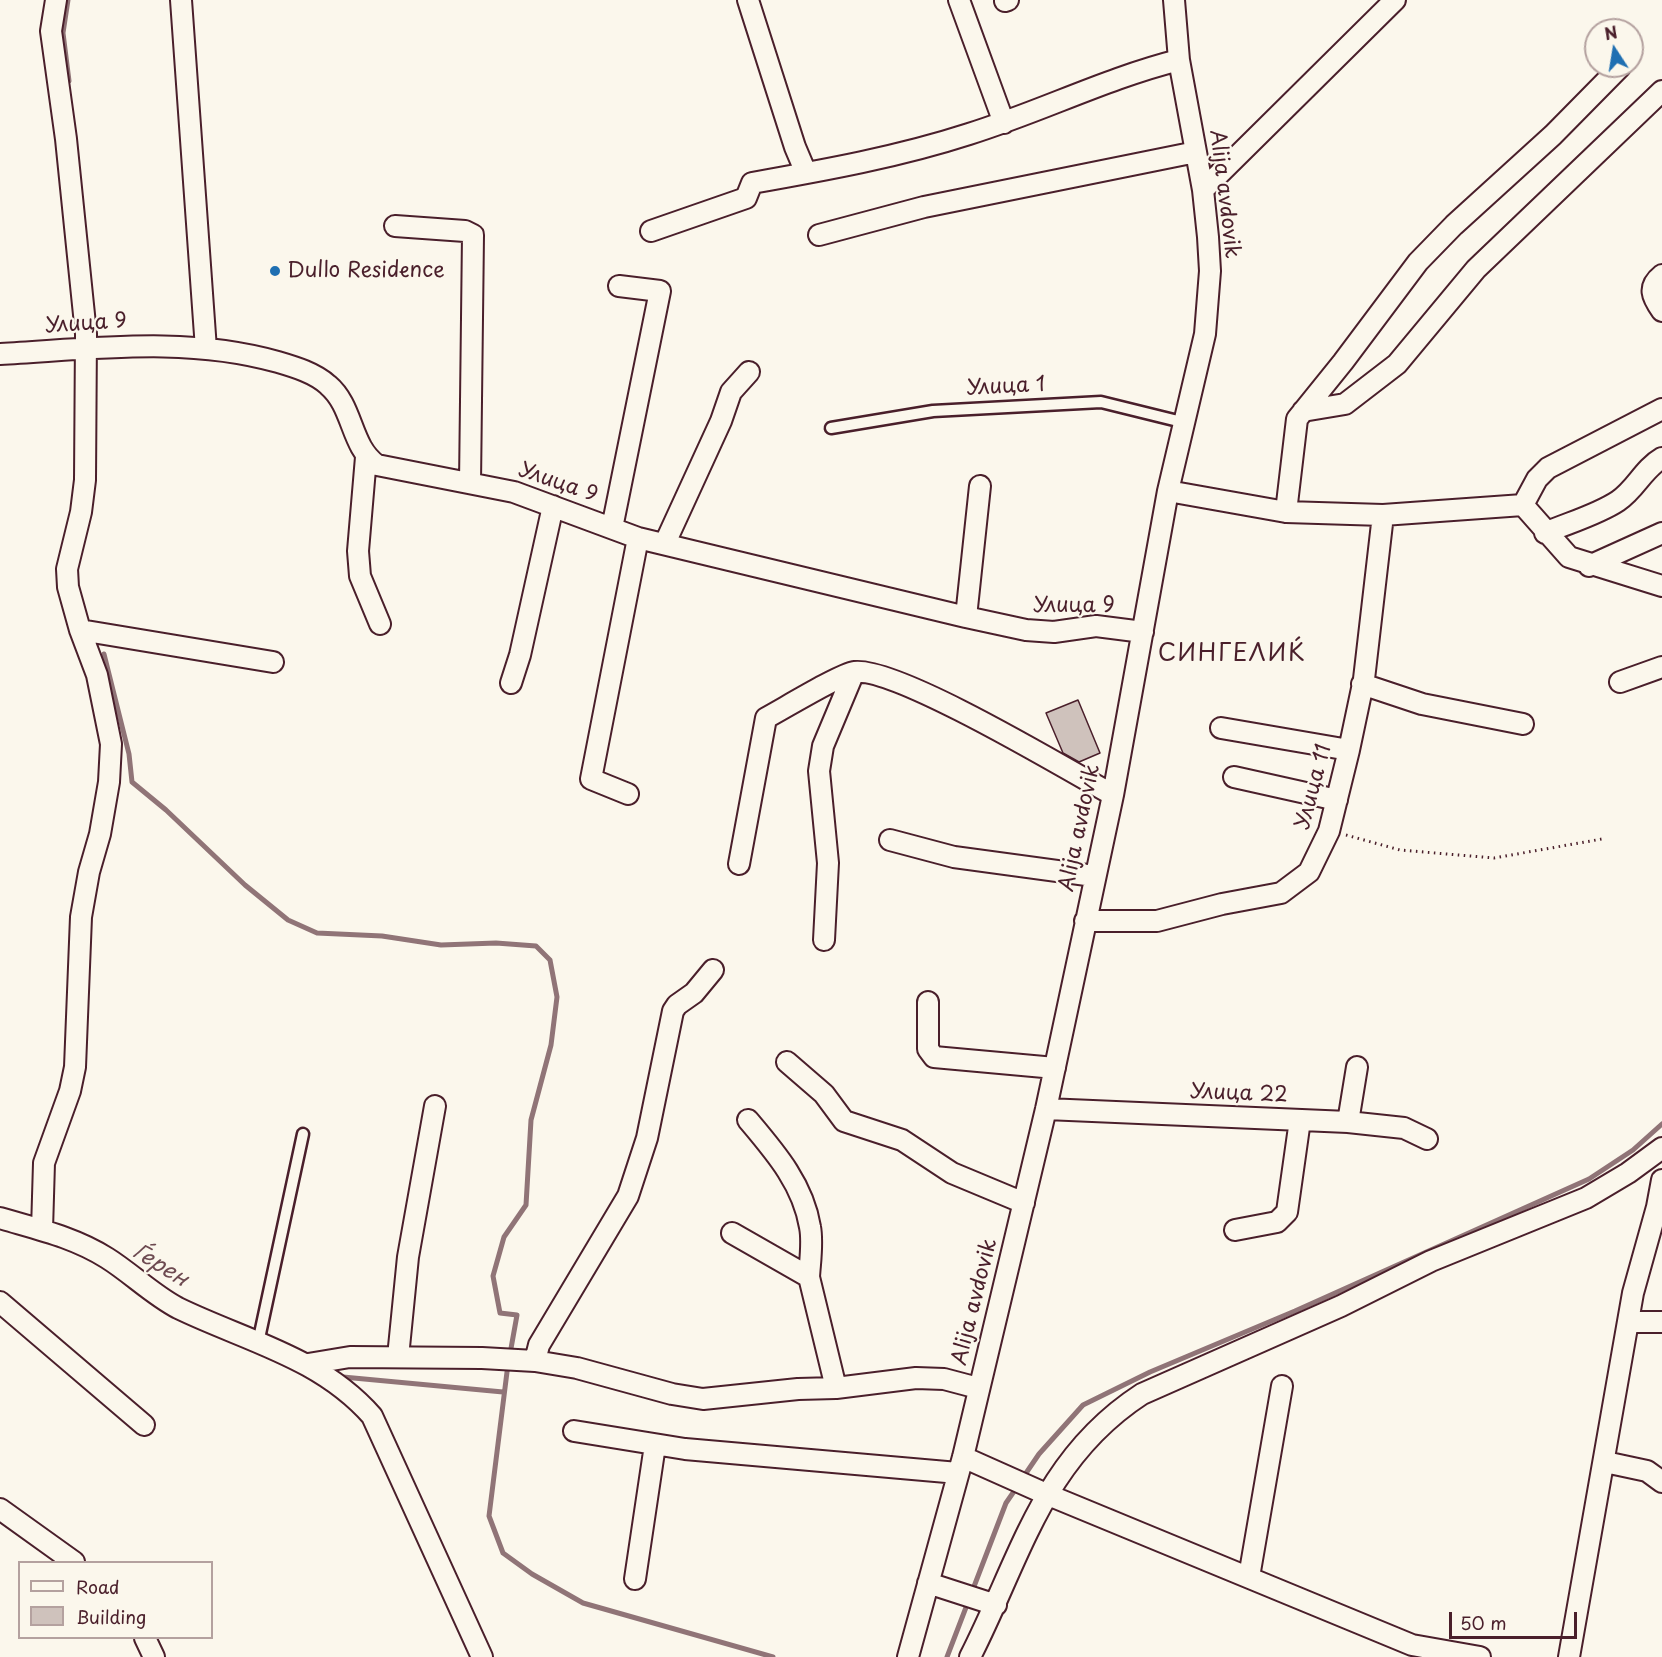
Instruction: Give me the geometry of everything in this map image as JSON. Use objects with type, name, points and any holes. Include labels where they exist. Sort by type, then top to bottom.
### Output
[{"type":"street","points":[[42,1230],[44,1163],[70,1091],[75,1067],[81,917],[88,872],[100,834],[109,783],[111,744],[97,675],[80,630],[68,587],[67,569],[81,512],[85,480],[87,334],[66,139],[51,31],[56,0]]},
{"type":"street","points":[[181,0],[206,349]]},
{"type":"street","points":[[748,0],[795,147],[806,173]]},
{"type":"street","points":[[959,0],[1004,123]]},
{"type":"street","name":"Alija avdovik","points":[[908,1657],[961,1465],[1046,1109],[1113,795],[1182,422],[1204,334],[1210,271],[1203,189],[1179,60],[1174,0]]},
{"type":"street","points":[[1203,189],[1395,0]]},
{"type":"street","points":[[651,231],[746,198],[752,183],[905,153],[1004,123],[1141,70],[1179,60]]},
{"type":"street","points":[[1286,512],[1297,419],[1418,262],[1454,225],[1553,135],[1609,78]]},
{"type":"street","points":[[1303,411],[1345,404],[1397,364],[1476,269],[1662,91]]},
{"type":"street","points":[[819,236],[924,207],[1196,152]]},
{"type":"street","points":[[395,226],[465,231],[473,235],[470,483]]},
{"type":"street","points":[[1662,275],[1651,289],[1653,299],[1662,311]]},
{"type":"street","points":[[612,528],[660,291],[619,286]]},
{"type":"street","name":"Улица 9","points":[[0,354],[138,345],[206,349],[273,361],[292,366],[327,383],[336,392],[349,413],[366,457],[377,465],[514,492],[638,538],[966,617],[1026,630],[1054,632],[1096,626],[1143,632]]},
{"type":"street","points":[[665,543],[722,421],[731,392],[749,372]]},
{"type":"street","points":[[1523,505],[1537,479],[1548,468],[1662,409]]},
{"type":"street","points":[[366,457],[358,551],[360,576],[380,624]]},
{"type":"street","points":[[1545,533],[1618,501],[1630,491],[1644,471],[1662,458]]},
{"type":"street","points":[[966,617],[980,486]]},
{"type":"street","points":[[1168,491],[1286,512],[1383,515],[1523,505]]},
{"type":"street","points":[[1523,505],[1545,533],[1569,557],[1589,566],[1662,586]]},
{"type":"street","points":[[511,682],[520,655],[553,506]]},
{"type":"street","name":"Улица 11","points":[[1085,921],[1157,921],[1222,904],[1281,893],[1309,872],[1329,831],[1349,750],[1362,684],[1383,515]]},
{"type":"street","points":[[1589,566],[1662,533]]},
{"type":"street","points":[[628,794],[591,779],[638,538]]},
{"type":"street","points":[[80,630],[273,662]]},
{"type":"street","points":[[1620,682],[1662,667]]},
{"type":"street","points":[[824,940],[828,863],[819,771],[823,746],[854,672]]},
{"type":"street","points":[[740,864],[766,718],[854,672],[874,674],[945,704],[1113,795]]},
{"type":"street","points":[[1362,684],[1422,704],[1523,724]]},
{"type":"street","points":[[1221,728],[1349,750]]},
{"type":"street","points":[[1234,777],[1337,800]]},
{"type":"street","points":[[890,840],[954,857],[1094,876]]},
{"type":"street","points":[[527,1360],[539,1345],[628,1196],[647,1138],[674,1011],[677,1005],[694,993],[713,970]]},
{"type":"street","points":[[928,1002],[928,1049],[934,1057],[1055,1068]]},
{"type":"street","points":[[787,1062],[824,1094],[844,1120],[902,1140],[952,1173],[1024,1203]]},
{"type":"street","points":[[1348,1122],[1357,1067]]},
{"type":"street","points":[[398,1357],[408,1257],[435,1106]]},
{"type":"street","name":"Улица 22","points":[[1046,1109],[1348,1122],[1404,1128],[1427,1139]]},
{"type":"street","points":[[748,1120],[786,1165],[804,1204],[811,1229],[809,1278],[836,1388]]},
{"type":"street","points":[[1235,1230],[1277,1222],[1287,1212],[1300,1120]]},
{"type":"street","points":[[970,1657],[1038,1490],[1115,1411],[1142,1394],[1341,1306],[1431,1262],[1586,1198],[1628,1173],[1662,1148]]},
{"type":"street","points":[[1569,1657],[1628,1322],[1662,1179]]},
{"type":"street","points":[[0,1218],[80,1243],[176,1307],[308,1364],[336,1381],[372,1416],[482,1657]]},
{"type":"street","points":[[732,1233],[809,1278]]},
{"type":"street","points":[[0,1302],[144,1425]]},
{"type":"street","points":[[1628,1322],[1662,1322]]},
{"type":"street","points":[[308,1364],[350,1357],[527,1360],[577,1368],[672,1394],[703,1399],[798,1389],[836,1388],[931,1377],[978,1388]]},
{"type":"street","points":[[1249,1577],[1282,1386]]},
{"type":"street","points":[[574,1431],[655,1445],[961,1465],[999,1474],[1412,1645],[1480,1657]]},
{"type":"street","points":[[635,1579],[655,1445]]},
{"type":"street","points":[[1605,1462],[1647,1471],[1662,1482]]},
{"type":"street","points":[[0,1509],[71,1561]]},
{"type":"street","points":[[927,1583],[991,1603]]},
{"type":"street","points":[[145,1639],[154,1657]]},
{"type":"lane","name":"Улица 1","points":[[831,428],[933,411],[1101,402],[1182,422]]},
{"type":"lane","points":[[258,1343],[303,1134]]},
{"type":"path","points":[[1329,831],[1400,850],[1494,858],[1602,839]]},
{"type":"building","points":[[1078,700],[1100,753],[1079,762],[1063,753],[1046,713]]},
{"type":"waterway","points":[[68,0],[63,33],[69,81]]},
{"type":"waterway","points":[[104,654],[129,754],[132,782],[166,810],[245,885],[288,920],[317,933],[382,936],[441,945],[496,943],[536,946],[550,960],[557,997],[551,1045],[531,1120],[526,1205],[504,1237],[493,1276],[500,1313],[517,1315],[510,1354]]},
{"type":"waterway","points":[[1022,1479],[1039,1454],[1083,1405],[1150,1372],[1295,1311],[1589,1179],[1633,1150],[1662,1124]]},
{"type":"waterway","points":[[508,1364],[489,1516],[503,1553],[532,1574],[583,1603],[773,1657]]},
{"type":"waterway","points":[[343,1377],[503,1392]]},
{"type":"waterway","points":[[947,1657],[1006,1503],[1017,1487]]},
{"type":"place","name":"Dullo Residence","points":[[275,271]]},
{"type":"district","name":"СИНГЕЛИЌ","points":[[1232,654]]},
{"type":"water label","name":"Ѓерен","points":[[160,1266]]}]
